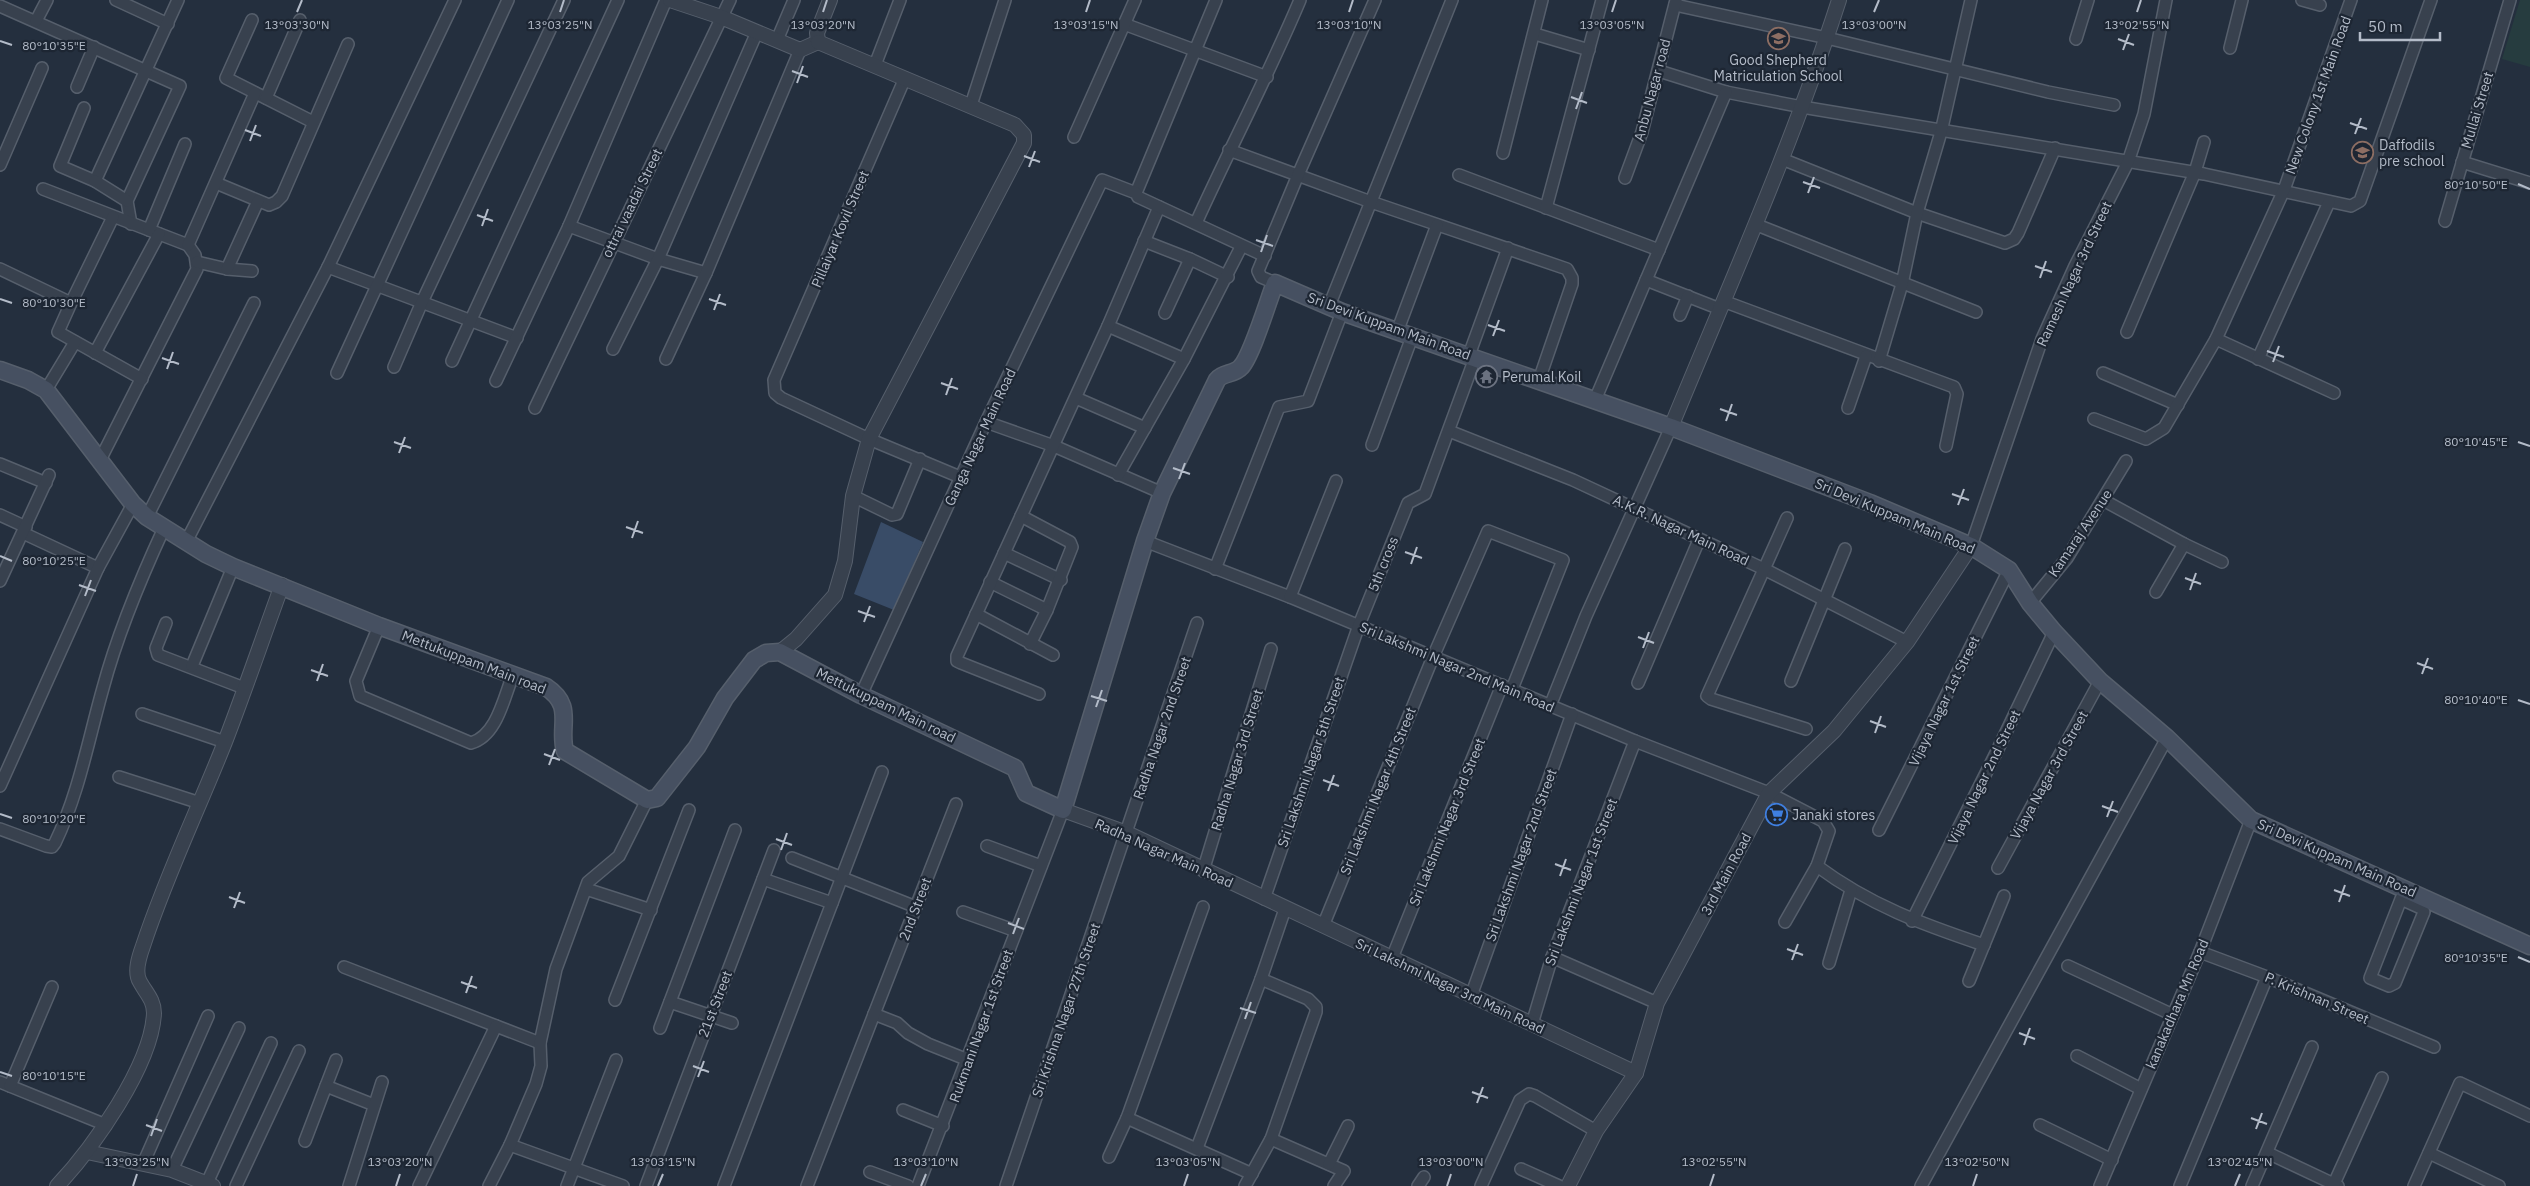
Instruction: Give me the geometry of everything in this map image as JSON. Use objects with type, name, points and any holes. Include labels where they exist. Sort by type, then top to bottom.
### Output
[{"type":"main road","name":"Sri Devi Kuppam Main Road","points":[[1275,283],[1336,309],[1404,334],[1670,427],[1870,503],[1971,546],[2009,570],[2030,603],[2054,632],[2100,681],[2168,738],[2251,820],[2410,897],[2530,946]]},
{"type":"main road","points":[[1063,810],[1144,541],[1162,493],[1217,380],[1224,374],[1236,372],[1246,358],[1275,283]]},
{"type":"main road","name":"Mettukuppam Main road","points":[[0,370],[28,380],[46,390],[99,462],[133,504],[147,517],[186,542],[233,567],[282,585],[379,626],[546,687],[561,701],[564,714],[563,745],[565,751],[647,800]]},
{"type":"main road","points":[[647,800],[657,798],[681,768],[697,747],[726,698],[754,660],[766,653],[780,652]]},
{"type":"main road","name":"Mettukuppam Main road","points":[[780,652],[861,695],[1015,768],[1026,793],[1063,810]]},
{"type":"street","points":[[36,21],[47,0]]},
{"type":"street","points":[[116,0],[168,24]]},
{"type":"street","points":[[95,182],[144,70],[178,0]]},
{"type":"street","points":[[186,542],[328,267],[455,0]]},
{"type":"street","points":[[337,373],[508,0]]},
{"type":"street","points":[[394,367],[422,302],[564,0]]},
{"type":"street","points":[[452,361],[618,0]]},
{"type":"street","points":[[496,381],[569,226],[666,0]]},
{"type":"street","points":[[670,0],[721,17],[800,50]]},
{"type":"street","name":"ottrai vaadai Street","points":[[535,408],[730,0]]},
{"type":"street","points":[[777,40],[794,0]]},
{"type":"street","points":[[818,42],[817,33],[830,0]]},
{"type":"street","points":[[875,65],[900,0]]},
{"type":"street","points":[[971,106],[1005,0]]},
{"type":"street","points":[[1074,138],[1135,0]]},
{"type":"street","points":[[1216,0],[1136,193],[1138,197],[1196,223],[1241,247],[1264,256]]},
{"type":"street","points":[[1196,223],[1229,150],[1267,77],[1300,0]]},
{"type":"street","points":[[1275,283],[1258,274],[1264,256],[1376,0]]},
{"type":"street","points":[[1215,569],[1279,407],[1308,401],[1371,202],[1452,0]]},
{"type":"street","points":[[1503,152],[1535,34],[1542,0]]},
{"type":"street","points":[[1546,208],[1602,0]]},
{"type":"street","points":[[1550,706],[1756,225],[1802,107],[1839,0]]},
{"type":"street","points":[[1879,361],[1902,284],[1918,213],[1941,132],[1971,0]]},
{"type":"street","points":[[2076,39],[2088,0]]},
{"type":"street","name":"Ramesh Nagar 3rd Street","points":[[1971,546],[2042,338],[2075,266],[2128,162],[2144,114],[2166,0]]},
{"type":"street","points":[[2230,48],[2242,0]]},
{"type":"street","points":[[2302,0],[2320,5]]},
{"type":"street","name":"New Colony 1st Main Road","points":[[2094,419],[2146,439],[2164,428],[2216,339],[2284,190],[2351,0]]},
{"type":"street","points":[[1659,70],[1726,92],[1802,107],[1941,132],[2054,148],[2195,172],[2351,206],[2360,201],[2431,0]]},
{"type":"street","name":"Mullai Street","points":[[2445,221],[2510,0]]},
{"type":"street","points":[[1676,2],[1956,68],[2048,92],[2114,105]]},
{"type":"street","name":"Anbu Nagar road","points":[[1625,178],[1642,132],[1676,2]]},
{"type":"street","points":[[1,10],[36,21],[180,86],[127,201],[131,224]]},
{"type":"street","points":[[252,20],[226,78],[314,122]]},
{"type":"street","points":[[188,246],[216,183],[300,20]]},
{"type":"street","points":[[1124,24],[1267,77]]},
{"type":"street","points":[[613,349],[658,259],[757,32]]},
{"type":"street","points":[[1535,34],[1589,50]]},
{"type":"street","points":[[666,359],[706,273],[800,50],[818,42],[1015,125],[1024,135],[1024,143],[869,439],[853,496],[844,561],[835,595],[796,639],[780,652]]},
{"type":"street","points":[[216,183],[272,205],[282,196],[348,44]]},
{"type":"street","points":[[77,87],[94,47]]},
{"type":"street","points":[[0,165],[42,68]]},
{"type":"street","name":"Pillaiyar Kovil Street","points":[[869,439],[781,398],[776,393],[774,380],[905,78]]},
{"type":"street","points":[[1596,400],[1726,92]]},
{"type":"street","points":[[84,108],[60,166],[95,182],[127,201]]},
{"type":"street","points":[[2127,332],[2195,172],[2204,142]]},
{"type":"street","points":[[95,353],[154,232],[185,144]]},
{"type":"street","points":[[1782,159],[1918,213],[2005,243],[2009,242],[2018,233],[2054,148]]},
{"type":"street","points":[[1229,150],[1436,225],[1567,269],[1572,278],[1572,284],[1539,380]]},
{"type":"street","points":[[2462,162],[2530,183]]},
{"type":"street","points":[[1458,175],[1659,250]]},
{"type":"street","name":"Ganga Nagar Main Road","points":[[861,695],[960,477],[1102,180],[1136,193]]},
{"type":"street","points":[[43,189],[188,246],[197,262],[197,270],[99,462]]},
{"type":"street","points":[[227,269],[258,201]]},
{"type":"street","points":[[2258,359],[2330,202]]},
{"type":"street","points":[[1039,694],[957,661],[990,582],[1076,398],[1159,207]]},
{"type":"street","points":[[113,217],[58,332],[142,379]]},
{"type":"street","points":[[1372,445],[1436,225]]},
{"type":"street","points":[[1756,225],[1976,312]]},
{"type":"street","points":[[569,226],[658,259],[706,273]]},
{"type":"street","points":[[1144,241],[1190,259],[1228,277]]},
{"type":"street","points":[[1118,475],[1184,359],[1228,277],[1241,247]]},
{"type":"street","points":[[1449,431],[1508,248]]},
{"type":"street","points":[[1165,312],[1190,259]]},
{"type":"street","points":[[197,262],[227,269],[252,271]]},
{"type":"street","points":[[328,267],[376,287],[472,320],[517,338]]},
{"type":"street","points":[[0,269],[72,303]]},
{"type":"street","points":[[1646,280],[1955,388],[1957,394],[1946,446]]},
{"type":"street","points":[[1680,315],[1688,296]]},
{"type":"street","points":[[147,517],[254,303]]},
{"type":"street","points":[[1108,326],[1184,359]]},
{"type":"street","points":[[2216,339],[2334,393]]},
{"type":"street","points":[[46,390],[75,342]]},
{"type":"street","points":[[1848,408],[1866,356]]},
{"type":"street","points":[[2103,373],[2178,405]]},
{"type":"street","points":[[1076,398],[1145,428]]},
{"type":"street","points":[[986,422],[1054,446],[1162,493]]},
{"type":"street","name":"5th cross","points":[[1359,626],[1408,503],[1425,494],[1449,431]]},
{"type":"street","name":"A.K.R. Nagar Main Road","points":[[1449,431],[1573,480],[1826,599],[1907,642]]},
{"type":"street","points":[[869,439],[960,477]]},
{"type":"street","points":[[853,496],[892,515],[897,514],[920,459]]},
{"type":"street","name":"Kamaraj Avenue","points":[[2030,603],[2067,558],[2126,461]]},
{"type":"street","points":[[0,464],[48,479],[0,581]]},
{"type":"street","points":[[1290,597],[1336,481]]},
{"type":"street","points":[[2103,500],[2184,544],[2222,562]]},
{"type":"street","points":[[0,786],[4,769],[98,568],[133,504]]},
{"type":"street","points":[[0,515],[24,530],[98,568]]},
{"type":"street","points":[[1021,516],[1072,545],[1061,580],[1030,644]]},
{"type":"street","points":[[1787,518],[1707,696],[1711,699],[1806,730]]},
{"type":"street","points":[[0,828],[46,846],[52,847],[55,843],[71,811],[103,686],[124,619],[164,528]]},
{"type":"street","name":"Sri Lakshmi Nagar 4th Street","points":[[1323,926],[1433,657],[1488,531],[1563,560],[1507,687]]},
{"type":"street","points":[[1638,683],[1699,540]]},
{"type":"street","name":"Sri Lakshmi Nagar 2nd Main Road","points":[[1144,541],[1290,597],[1635,741],[1769,793],[1826,823],[1829,830],[1817,866],[1785,922]]},
{"type":"street","points":[[2156,592],[2184,544]]},
{"type":"street","name":"3rd Main Road","points":[[1568,1186],[1596,1131],[1636,1073],[1657,1003],[1769,793],[1834,731],[1907,642],[1971,546]]},
{"type":"street","points":[[1791,681],[1845,549]]},
{"type":"street","points":[[1004,553],[1061,580]]},
{"type":"street","points":[[192,666],[233,567]]},
{"type":"street","name":"Vijaya Nagar 1st Street","points":[[1879,830],[2009,570]]},
{"type":"street","points":[[990,582],[1047,610]]},
{"type":"street","points":[[57,1186],[88,1152],[106,1125],[137,1068],[152,1026],[154,1011],[150,995],[140,981],[137,968],[158,904],[225,742],[282,585]]},
{"type":"street","points":[[976,614],[1053,655]]},
{"type":"street","points":[[166,623],[156,648],[156,653],[244,688]]},
{"type":"street","name":"Radha Nagar 2nd Street","points":[[1127,834],[1197,623]]},
{"type":"street","points":[[379,626],[356,681],[360,696],[471,743],[480,740],[493,725],[513,675]]},
{"type":"street","name":"Sri Lakshmi Nagar 5th Street","points":[[1264,899],[1359,626]]},
{"type":"street","name":"Vijaya Nagar 2nd Street","points":[[1912,921],[2054,632]]},
{"type":"street","name":"Radha Nagar 3rd Street","points":[[1203,871],[1271,649]]},
{"type":"street","name":"Vijaya Nagar 3rd Street","points":[[1998,868],[2100,681]]},
{"type":"street","name":"Sri Lakshmi Nagar 3rd Street","points":[[1392,958],[1507,687]]},
{"type":"street","points":[[142,714],[225,742]]},
{"type":"street","name":"Sri Lakshmi Nagar 2nd Street","points":[[1471,996],[1572,714]]},
{"type":"street","points":[[1921,1186],[2168,738]]},
{"type":"street","name":"Sri Lakshmi Nagar 1st Street","points":[[1532,1024],[1552,957],[1635,741]]},
{"type":"street","points":[[724,1186],[882,772]]},
{"type":"street","points":[[119,777],[200,803]]},
{"type":"street","points":[[489,1186],[536,1084],[541,1066],[540,1043],[556,969],[586,890],[594,875],[615,862],[647,800]]},
{"type":"street","name":"2nd Street","points":[[807,1186],[956,804]]},
{"type":"street","points":[[615,1000],[689,810]]},
{"type":"street","name":"Radha Nagar Main Road","points":[[1063,810],[1127,834],[1264,899]]},
{"type":"street","name":"Rukmani Nagar 1st Street","points":[[918,1186],[943,1126],[1063,810]]},
{"type":"street","name":"kanakadhara Mn Road","points":[[2100,1186],[2200,952],[2251,820]]},
{"type":"street","points":[[660,1028],[736,830]]},
{"type":"street","name":"Sri Krishna Nagar 27th Street","points":[[1006,1186],[1127,834]]},
{"type":"street","points":[[987,846],[1041,866]]},
{"type":"street","name":"21st Street","points":[[646,1186],[774,850]]},
{"type":"street","points":[[792,858],[841,879],[916,907]]},
{"type":"street","points":[[1817,866],[1851,890],[1912,921],[1984,946]]},
{"type":"street","points":[[763,879],[832,903]]},
{"type":"street","points":[[586,890],[650,910]]},
{"type":"street","points":[[1829,964],[1851,890]]},
{"type":"street","points":[[1970,980],[2004,896]]},
{"type":"street","points":[[2410,897],[2424,912],[2394,985],[2389,986],[2371,980],[2371,975],[2410,897]]},
{"type":"street","name":"Sri Lakshmi Nagar 3rd Main Road","points":[[1264,899],[1636,1073]]},
{"type":"street","points":[[1109,1157],[1126,1118],[1203,907]]},
{"type":"street","points":[[1197,1148],[1261,979],[1285,909]]},
{"type":"street","points":[[963,912],[1016,931]]},
{"type":"street","name":"P. Krishnan Street","points":[[2200,952],[2267,977],[2434,1048]]},
{"type":"street","points":[[1552,957],[1657,1003]]},
{"type":"street","points":[[2068,966],[2173,1015]]},
{"type":"street","points":[[344,967],[540,1043]]},
{"type":"street","points":[[2180,1186],[2267,977]]},
{"type":"street","points":[[1244,1186],[1271,1139],[1300,1062],[1316,1007],[1308,999],[1261,979]]},
{"type":"street","points":[[52,987],[5,1084],[106,1125]]},
{"type":"street","points":[[670,1002],[732,1023]]},
{"type":"street","points":[[874,1014],[897,1023],[908,1033],[928,1044],[968,1060]]},
{"type":"street","points":[[143,1164],[208,1016]]},
{"type":"street","points":[[419,1186],[496,1026]]},
{"type":"street","points":[[172,1170],[239,1028]]},
{"type":"street","points":[[88,1152],[172,1170],[210,1184],[271,1043]]},
{"type":"street","points":[[2252,1186],[2268,1153],[2312,1047]]},
{"type":"street","points":[[236,1186],[299,1051]]},
{"type":"street","points":[[2077,1056],[2141,1089]]},
{"type":"street","points":[[306,1141],[336,1060]]},
{"type":"street","points":[[567,1186],[616,1060]]},
{"type":"street","points":[[2268,1153],[2335,1185],[2382,1078]]},
{"type":"street","points":[[349,1186],[382,1082]]},
{"type":"street","points":[[2414,1186],[2460,1083],[2530,1116]]},
{"type":"street","points":[[326,1086],[374,1105]]},
{"type":"street","points":[[1481,1186],[1520,1100],[1524,1096],[1529,1094],[1535,1096],[1596,1131]]},
{"type":"street","points":[[903,1110],[943,1126]]},
{"type":"street","points":[[1126,1118],[1252,1174]]},
{"type":"street","points":[[2040,1125],[2112,1160]]},
{"type":"street","points":[[1329,1164],[1348,1126]]},
{"type":"street","points":[[1271,1139],[1344,1171],[1334,1186]]},
{"type":"street","points":[[510,1144],[623,1186]]},
{"type":"street","points":[[2429,1153],[2499,1186]]},
{"type":"street","points":[[1521,1170],[1559,1186]]},
{"type":"street","points":[[870,1172],[908,1186]]},
{"type":"green space","points":[[2520,0],[2530,0],[2530,67],[2502,59]]},
{"type":"water","points":[[881,522],[923,542],[894,610],[854,594]]},
{"type":"place","name":"Good Shepherd Matriculation School","points":[[1778,38]]},
{"type":"place","name":"Daffodils pre school","points":[[2363,153]]},
{"type":"place","name":"Perumal Koil","points":[[1486,377]]},
{"type":"place","name":"Janaki stores","points":[[1776,815]]}]
